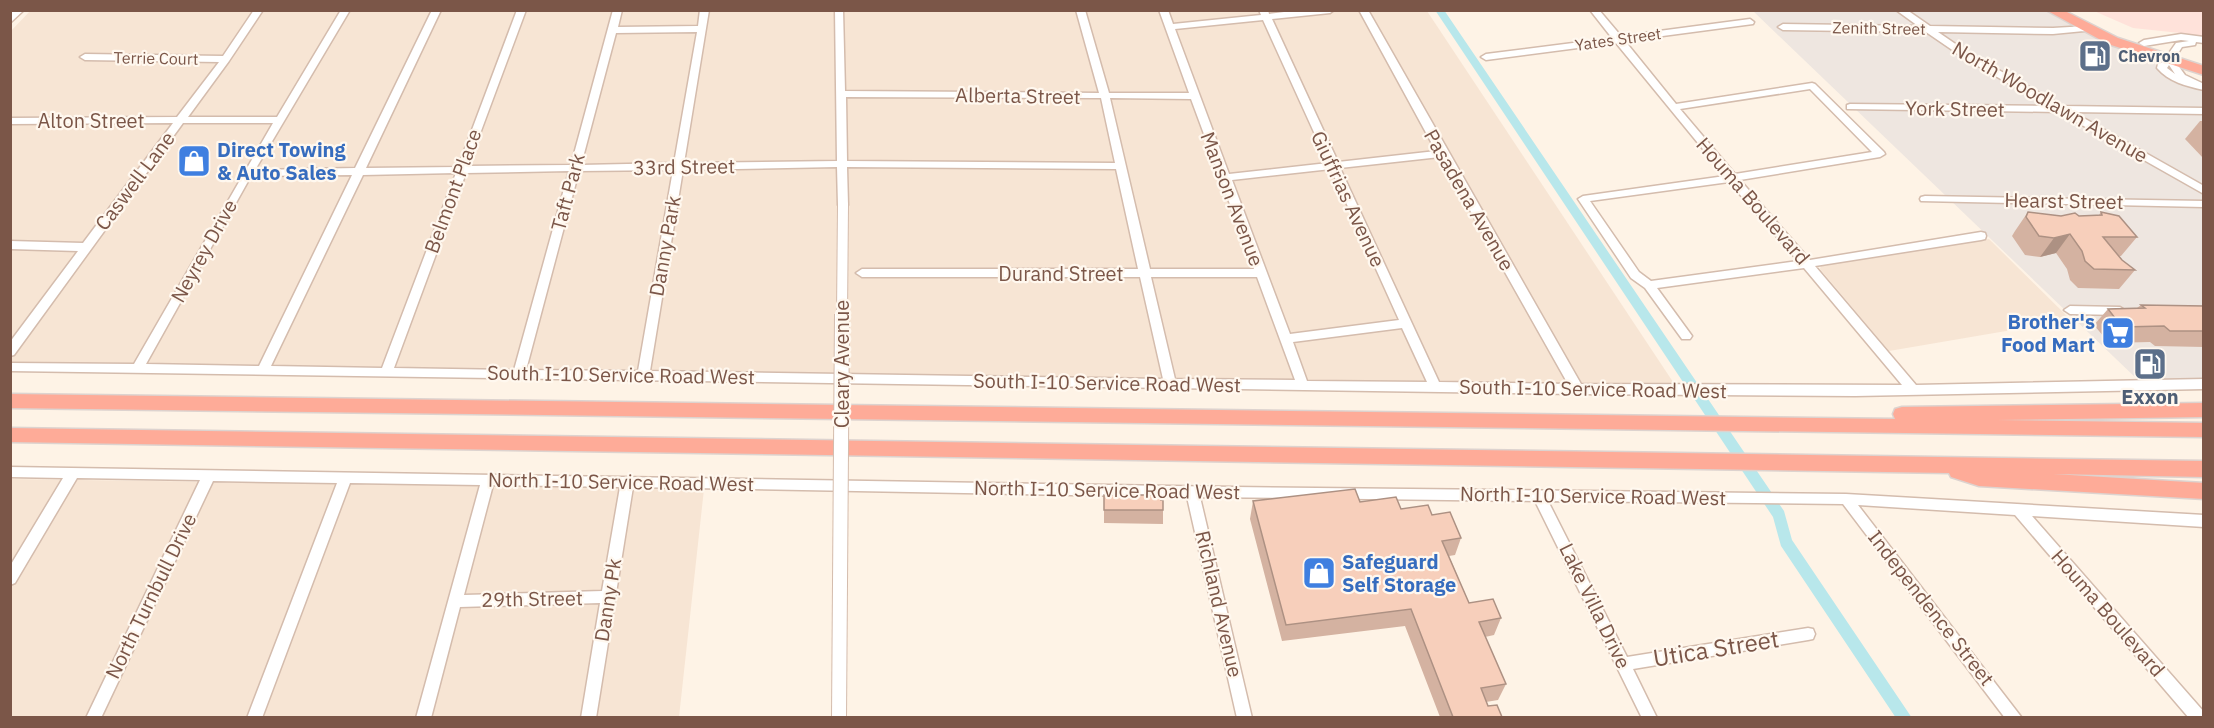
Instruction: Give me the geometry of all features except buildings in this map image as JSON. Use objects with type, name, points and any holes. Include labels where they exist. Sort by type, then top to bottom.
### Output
[{"type":"highway","points":[[2052,10],[2084,28],[2113,40],[2204,63]]},
{"type":"highway","points":[[2073,10],[2204,71]]},
{"type":"highway","points":[[10,401],[1683,421],[2204,430]]},
{"type":"highway","points":[[1842,424],[1872,414],[2204,410]]},
{"type":"highway","points":[[10,435],[2204,469]]},
{"type":"highway","points":[[1936,465],[1979,478],[2204,491]]},
{"type":"street","points":[[10,20],[20,10]]},
{"type":"street","name":"Caswell Lane","points":[[10,352],[226,59],[259,10]]},
{"type":"street","name":"Neyrey Drive","points":[[138,368],[248,173],[346,10]]},
{"type":"street","points":[[263,370],[437,10]]},
{"type":"street","name":"Belmont Place","points":[[386,372],[522,10]]},
{"type":"street","name":"Taft Park","points":[[519,374],[618,10]]},
{"type":"street","name":"Danny Park","points":[[644,376],[705,10]]},
{"type":"street","name":"Cleary Avenue","points":[[839,10],[843,205],[839,717]]},
{"type":"street","points":[[1080,10],[1105,96],[1143,274],[1170,384]]},
{"type":"street","name":"Manson Avenue","points":[[1163,10],[1303,386]]},
{"type":"street","points":[[1169,27],[1264,14],[1330,10]]},
{"type":"street","name":"Pasadena Avenue","points":[[1363,10],[1441,154],[1510,269],[1577,389]]},
{"type":"street","name":"Houma Boulevard","points":[[1594,10],[1732,178],[1808,264],[1912,390]]},
{"type":"street","name":"North Woodlawn Avenue","points":[[1899,10],[1924,29],[2204,191]]},
{"type":"street","name":"Giuffrias Avenue","points":[[1264,14],[1435,387]]},
{"type":"street","name":"Yates Street","points":[[1486,57],[1750,22]]},
{"type":"street","name":"Zenith Street","points":[[1783,27],[2053,32],[2084,28]]},
{"type":"street","points":[[612,30],[701,29]]},
{"type":"street","points":[[2144,43],[2181,37],[2204,43]]},
{"type":"street","points":[[2202,87],[2174,79],[2166,72],[2163,64],[2179,45],[2204,43]]},
{"type":"street","name":"Terrie Court","points":[[85,57],[226,59]]},
{"type":"street","points":[[1672,106],[1812,86],[1880,154],[1583,199],[1635,275],[1649,285],[1686,336]]},
{"type":"street","name":"Alberta Street","points":[[842,94],[1194,96]]},
{"type":"street","name":"York Street","points":[[1850,107],[2204,111]]},
{"type":"street","name":"Alton Street","points":[[10,121],[280,120]]},
{"type":"street","points":[[1224,178],[1441,154]]},
{"type":"street","name":"33rd Street","points":[[248,173],[842,164],[1119,166]]},
{"type":"street","name":"Hearst Street","points":[[1925,199],[2204,204]]},
{"type":"street","points":[[1649,285],[1808,264],[1981,236]]},
{"type":"street","points":[[10,245],[86,247]]},
{"type":"street","name":"Durand Street","points":[[862,273],[1260,273]]},
{"type":"street","points":[[2070,310],[2130,312]]},
{"type":"street","points":[[1285,339],[1406,323]]},
{"type":"street","name":"South I-10 Service Road West","points":[[10,367],[1665,390],[1912,390],[2204,384]]},
{"type":"street","name":"North I-10 Service Road West","points":[[10,472],[1846,499],[2198,520]]},
{"type":"street","points":[[10,579],[73,473]]},
{"type":"street","name":"North Turnbull Drive","points":[[93,717],[209,475]]},
{"type":"street","points":[[254,717],[346,477]]},
{"type":"street","points":[[423,717],[488,479]]},
{"type":"street","name":"Danny Pk","points":[[588,717],[627,482]]},
{"type":"street","name":"Richland Avenue","points":[[1192,491],[1245,717]]},
{"type":"street","name":"Lake Villa Drive","points":[[1539,496],[1650,717]]},
{"type":"street","name":"Independence Street","points":[[1846,499],[2015,717]]},
{"type":"street","name":"Houma Boulevard","points":[[2017,508],[2199,717]]},
{"type":"street","points":[[2198,520],[2204,532]]},
{"type":"street","name":"29th Street","points":[[455,601],[608,597]]},
{"type":"street","name":"Utica Street","points":[[1623,664],[1808,634]]},
{"type":"shaded area","points":[[31,10],[1427,11],[1679,391],[11,371],[10,32]]},
{"type":"shaded area","points":[[1753,11],[2046,11],[2065,22],[2152,60],[2162,73],[2203,89],[2203,378],[2138,380]]},
{"type":"shaded area","points":[[2094,11],[2203,11],[2203,38],[2133,28]]},
{"type":"shaded area","points":[[1989,239],[2071,320],[1889,351],[1820,269],[1821,265]]},
{"type":"shaded area","points":[[10,479],[704,489],[679,717],[11,717]]},
{"type":"waterway","points":[[1439,10],[1779,515],[1786,542],[1905,718]]},
{"type":"place","name":"Chevron","points":[[2095,56]]},
{"type":"place","name":"Direct Towing & Auto Sales","points":[[194,161]]},
{"type":"place","name":"Brother's Food Mart","points":[[2118,333]]},
{"type":"place","name":"Exxon","points":[[2150,364]]},
{"type":"place","name":"Safeguard Self Storage","points":[[1319,573]]}]
